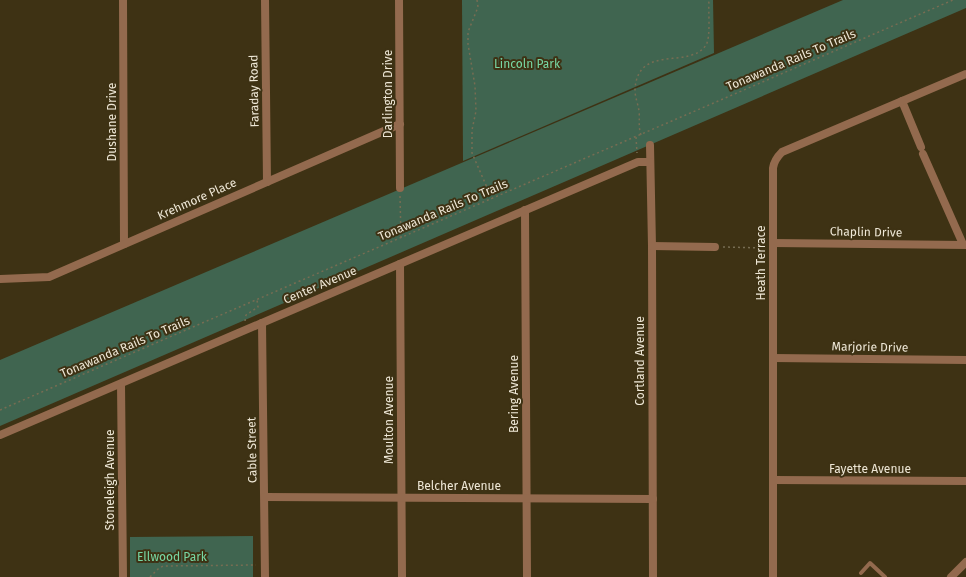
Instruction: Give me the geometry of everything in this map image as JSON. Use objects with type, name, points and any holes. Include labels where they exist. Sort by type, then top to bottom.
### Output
[{"type":"street","name":"Dushane Drive","points":[[123,0],[124,244]]},
{"type":"street","name":"Faraday Road","points":[[265,0],[267,182]]},
{"type":"street","name":"Darlington Drive","points":[[399,0],[400,188]]},
{"type":"street","name":"Heath Terrace","points":[[773,577],[774,162],[782,152],[966,74]]},
{"type":"street","points":[[902,101],[922,151],[963,243]]},
{"type":"street","name":"Krehmore Place","points":[[0,278],[49,277],[400,124]]},
{"type":"street","name":"Cortland Avenue","points":[[650,146],[652,246],[653,577]]},
{"type":"street","name":"Center Avenue","points":[[0,435],[638,162],[650,162]]},
{"type":"street","name":"Bering Avenue","points":[[525,210],[527,577]]},
{"type":"street","name":"Chaplin Drive","points":[[773,246],[963,243]]},
{"type":"street","points":[[652,246],[715,247]]},
{"type":"street","name":"Moulton Avenue","points":[[400,264],[402,577]]},
{"type":"street","name":"Cable Street","points":[[262,323],[265,577]]},
{"type":"street","name":"Marjorie Drive","points":[[773,358],[966,360]]},
{"type":"street","name":"Stoneleigh Avenue","points":[[121,384],[122,577]]},
{"type":"street","name":"Fayette Avenue","points":[[773,480],[966,481]]},
{"type":"street","name":"Belcher Avenue","points":[[265,498],[402,497],[653,499]]},
{"type":"street","points":[[951,577],[966,562]]},
{"type":"lane","points":[[861,572],[870,563],[885,577]]},
{"type":"path","points":[[477,0],[478,7],[468,32],[468,44],[476,111],[472,130],[472,153],[492,199]]},
{"type":"path","points":[[640,135],[638,126],[639,112],[636,96],[637,80],[639,75],[642,70],[657,60],[686,57],[693,55],[705,47],[708,38],[709,0]]},
{"type":"path","name":"Tonawanda Rails To Trails","points":[[0,410],[953,0]]},
{"type":"path","points":[[636,137],[638,157]]},
{"type":"path","points":[[400,188],[400,238]]},
{"type":"path","points":[[715,247],[773,246]]},
{"type":"path","points":[[247,324],[245,318],[246,315],[258,308],[256,300]]},
{"type":"path","points":[[150,577],[163,566],[258,565]]},
{"type":"green space","name":"Lincoln Park","points":[[462,0],[713,0],[714,53],[463,161]]},
{"type":"green space","points":[[843,0],[966,0],[966,8],[0,426],[0,360]]},
{"type":"green space","name":"Ellwood Park","points":[[253,536],[253,577],[130,577],[130,537]]}]
